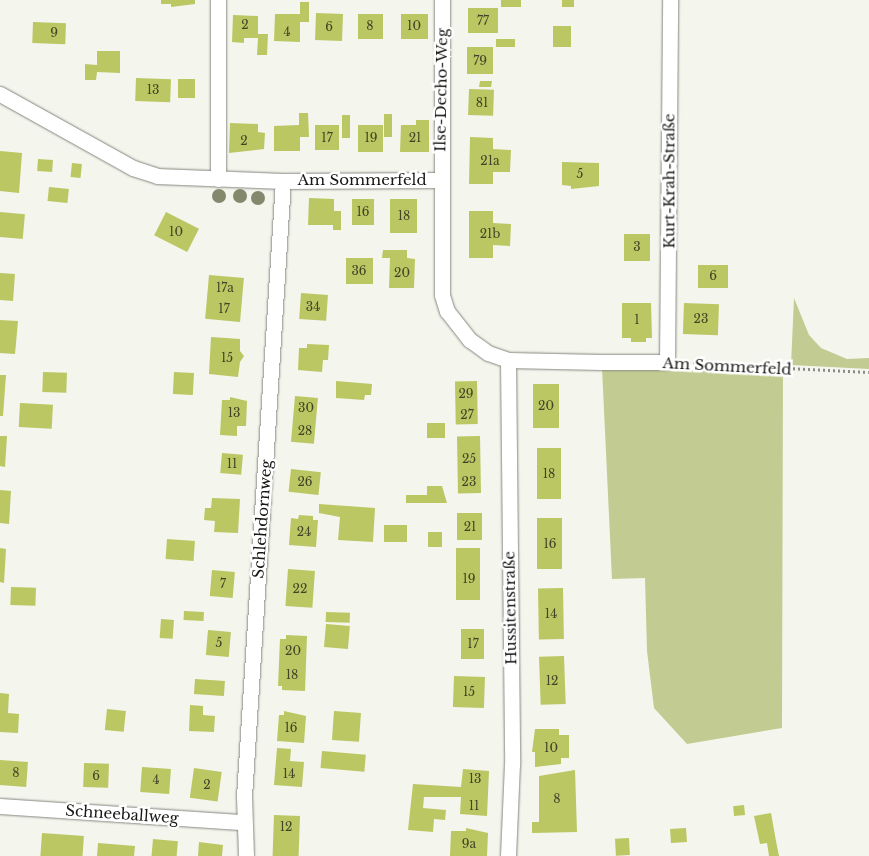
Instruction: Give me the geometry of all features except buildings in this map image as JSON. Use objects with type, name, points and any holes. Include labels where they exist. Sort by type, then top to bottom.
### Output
[{"type":"street","points":[[218,0],[218,178]]},
{"type":"street","name":"Ilse-Decho-Weg","points":[[440,180],[442,0]]},
{"type":"street","name":"Kurt-Krah-Straße","points":[[667,362],[670,0]]},
{"type":"street","name":"Am Sommerfeld","points":[[0,94],[133,168],[157,176],[283,181],[440,180],[442,295],[447,311],[470,340],[488,353],[508,360],[667,362]]},
{"type":"street","name":"Schlehdornweg","points":[[246,856],[243,822],[283,181]]},
{"type":"street","name":"Hussitenstraße","points":[[508,360],[512,764],[508,856]]},
{"type":"street","name":"Schneeballweg","points":[[0,806],[243,822]]},
{"type":"path","name":"Am Sommerfeld","points":[[667,362],[869,372]]},
{"type":"green space","points":[[794,298],[809,335],[821,348],[847,359],[869,358],[869,369],[791,365]]},
{"type":"green space","points":[[602,368],[783,372],[782,728],[687,744],[654,708],[647,651],[645,578],[612,579]]}]
